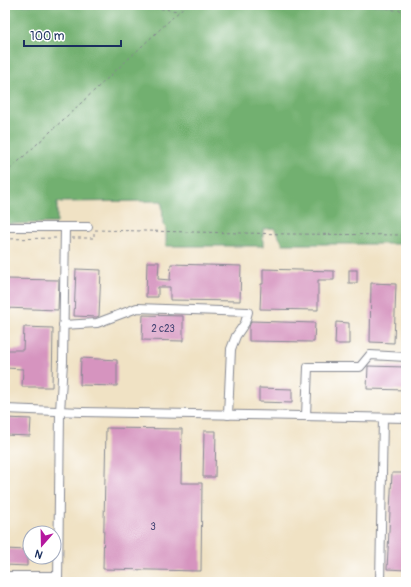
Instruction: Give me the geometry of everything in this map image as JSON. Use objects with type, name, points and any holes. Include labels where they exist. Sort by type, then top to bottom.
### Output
[{"type":"street","points":[[5,226],[91,229]]},
{"type":"street","points":[[5,576],[58,579],[60,412],[63,362],[65,227]]},
{"type":"street","points":[[63,324],[97,323],[137,308],[248,312],[245,323],[236,336],[231,349],[228,415]]},
{"type":"street","points":[[306,416],[308,367],[360,367],[370,355],[406,357]]},
{"type":"street","points":[[5,409],[60,412],[406,418]]},
{"type":"street","points":[[380,582],[383,418]]},
{"type":"path","points":[[131,5],[179,11]]},
{"type":"path","points":[[5,174],[186,5]]},
{"type":"path","points":[[375,5],[394,10],[406,11]]},
{"type":"path","points":[[402,10],[406,14]]},
{"type":"path","points":[[5,239],[94,238],[91,229],[290,234],[406,235]]},
{"type":"green space","points":[[5,5],[406,5],[406,244],[283,244],[274,228],[263,229],[263,246],[166,246],[166,228],[163,225],[162,201],[57,202],[57,223],[5,224]]},
{"type":"building","points":[[147,262],[159,262],[158,279],[170,280],[171,264],[241,266],[240,301],[170,300],[170,287],[158,287],[158,297],[146,297]]},
{"type":"building","points":[[76,269],[101,270],[99,316],[97,317],[74,316]]},
{"type":"building","points":[[263,269],[334,271],[334,280],[318,280],[318,310],[260,309]]},
{"type":"building","points":[[349,270],[357,270],[357,283],[349,283]]},
{"type":"building","points":[[5,279],[59,280],[58,310],[5,308]]},
{"type":"building","points":[[371,283],[396,284],[394,343],[370,342]]},
{"type":"building","points":[[143,315],[183,316],[183,341],[142,340]]},
{"type":"building","points":[[251,321],[315,323],[314,342],[249,341],[249,327]]},
{"type":"building","points":[[336,322],[349,323],[349,344],[335,344]]},
{"type":"building","points":[[24,327],[53,328],[52,387],[22,387],[23,369],[5,368],[5,350],[23,350]]},
{"type":"building","points":[[81,358],[117,360],[117,386],[80,385]]},
{"type":"building","points":[[368,366],[406,367],[406,390],[367,389]]},
{"type":"building","points":[[259,388],[292,389],[292,403],[259,402]]},
{"type":"building","points":[[5,418],[31,419],[30,436],[5,435]]},
{"type":"building","points":[[106,428],[182,429],[181,483],[202,483],[201,571],[103,569]]},
{"type":"building","points":[[204,431],[216,431],[215,477],[203,477]]},
{"type":"building","points":[[392,473],[406,473],[406,570],[387,569]]},
{"type":"building","points":[[5,549],[22,550],[22,565],[27,566],[5,565]]}]
